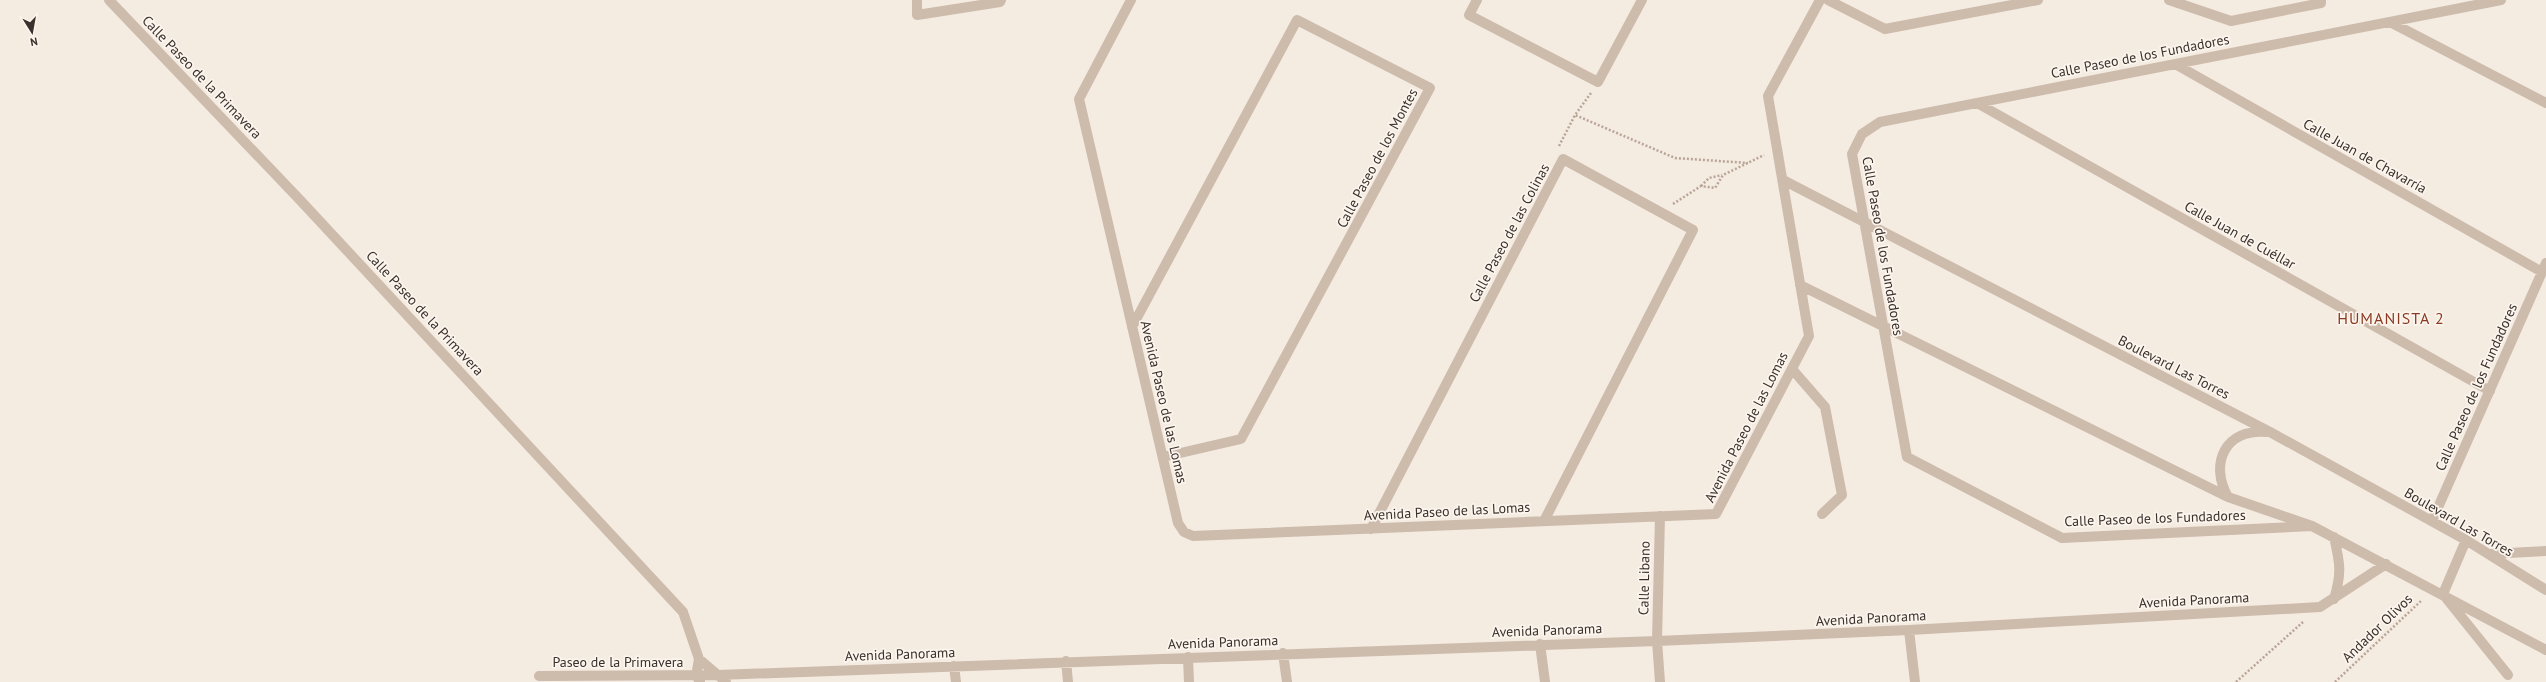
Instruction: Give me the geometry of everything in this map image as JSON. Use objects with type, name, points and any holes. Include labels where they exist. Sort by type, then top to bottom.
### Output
[{"type":"street","name":"Calle Paseo de la Primavera","points":[[109,0],[300,200],[683,612],[699,660],[698,679]]},
{"type":"street","points":[[917,0],[917,15],[1000,2],[1001,0]]},
{"type":"street","name":"Avenida Paseo de las Lomas","points":[[1131,0],[1079,99],[1178,523],[1184,532],[1193,536],[1716,514],[1809,336],[1768,96],[1820,0]]},
{"type":"street","points":[[1476,0],[1469,15],[1598,82],[1642,0]]},
{"type":"street","points":[[1828,0],[1885,29],[2038,0]]},
{"type":"street","points":[[2169,0],[2231,21],[2321,3],[2321,0]]},
{"type":"street","name":"Calle Paseo de los Fundadores","points":[[2312,526],[2062,538],[1907,457],[1852,154],[1862,134],[1880,122],[2501,0]]},
{"type":"street","name":"Calle Paseo de los Montes","points":[[1132,327],[1297,20],[1430,88],[1242,439],[1163,457]]},
{"type":"street","points":[[2390,22],[2546,103]]},
{"type":"street","name":"Calle Juan de Chavarría","points":[[2175,64],[2544,267]]},
{"type":"street","name":"Calle Juan de Cuéllar","points":[[1977,103],[2490,391]]},
{"type":"street","name":"Calle Paseo de las Colinas","points":[[1371,529],[1563,159],[1693,230],[1544,521]]},
{"type":"street","name":"Boulevard Las Torres","points":[[1783,180],[2270,432],[2466,540],[2546,590]]},
{"type":"street","name":"Calle Paseo de los Fundadores","points":[[2432,521],[2544,267]]},
{"type":"street","points":[[1800,285],[2228,497],[2312,526],[2443,594],[2546,650]]},
{"type":"street","points":[[1792,369],[1825,407],[1842,495],[1822,514]]},
{"type":"street","points":[[2228,497],[2221,485],[2218,470],[2222,456],[2230,444],[2242,435],[2256,431],[2270,432]]},
{"type":"street","name":"Calle Libano","points":[[1660,516],[1657,641],[1660,682]]},
{"type":"street","points":[[2334,537],[2341,564],[2341,577],[2334,599]]},
{"type":"street","points":[[2443,594],[2466,540]]},
{"type":"street","points":[[2489,554],[2546,551]]},
{"type":"street","name":"Avenida Panorama","points":[[698,679],[718,675],[1284,653],[1657,641],[1908,630],[2320,607],[2386,564]]},
{"type":"street","points":[[2443,594],[2508,675]]},
{"type":"street","points":[[1908,630],[1915,682]]},
{"type":"street","points":[[1540,644],[1545,682]]},
{"type":"street","points":[[1284,653],[1286,682]]},
{"type":"street","points":[[1188,657],[1189,682]]},
{"type":"street","points":[[699,660],[726,682]]},
{"type":"street","points":[[1066,661],[1068,682]]},
{"type":"street","points":[[954,666],[956,682]]},
{"type":"street","name":"Paseo de la Primavera","points":[[541,680],[698,679]]},
{"type":"path","points":[[1563,159],[1558,148],[1575,115],[1598,82]]},
{"type":"path","points":[[1575,115],[1675,158],[1748,162]]},
{"type":"path","points":[[1661,212],[1701,186],[1709,178],[1723,175],[1778,149]]},
{"type":"path","points":[[1701,186],[1715,188],[1723,175]]},
{"type":"path","name":"Andador Olivos","points":[[2335,682],[2433,589]]},
{"type":"path","points":[[2236,682],[2320,607]]},
{"type":"district","name":"HUMANISTA 2","points":[[2391,318]]}]
